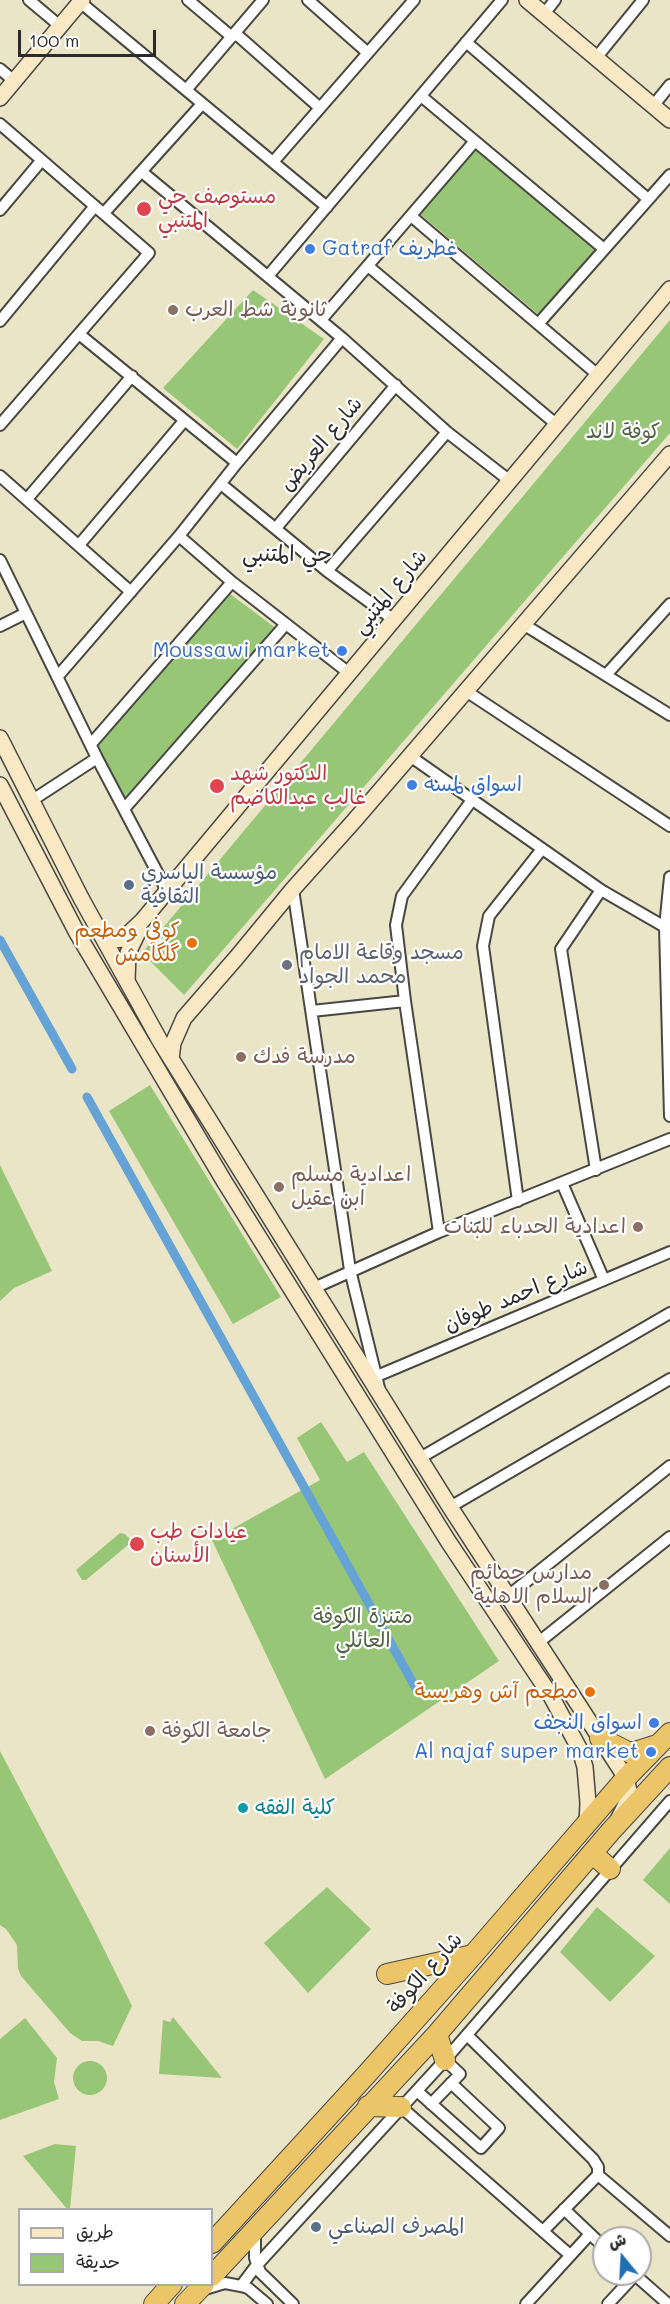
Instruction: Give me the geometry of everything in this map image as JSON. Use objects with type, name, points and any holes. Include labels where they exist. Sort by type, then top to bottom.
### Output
[{"type":"highway","points":[[600,1738],[628,1752],[635,1752],[664,1739]]},
{"type":"highway","name":"شارع الكوفة","points":[[213,2242],[366,2075],[626,1778],[664,1739]]},
{"type":"highway","points":[[213,2275],[437,2034],[593,1854],[610,1831],[670,1767]]},
{"type":"highway","points":[[593,1854],[610,1869]]},
{"type":"highway","points":[[387,1974],[473,1955]]},
{"type":"highway","points":[[437,2034],[445,2060]]},
{"type":"highway","points":[[398,2039],[401,2051],[408,2056],[416,2057]]},
{"type":"highway","points":[[366,2075],[378,2079],[384,2091]]},
{"type":"highway","points":[[368,2106],[401,2107]]},
{"type":"highway","points":[[154,2304],[170,2286]]},
{"type":"main road","points":[[527,0],[670,120]]},
{"type":"main road","points":[[0,98],[81,1]]},
{"type":"main road","name":"شارع المتنبي","points":[[103,937],[114,940],[123,939],[142,921],[670,289]]},
{"type":"main road","points":[[171,1059],[176,1037],[184,1018],[670,454]]},
{"type":"main road","points":[[0,738],[103,937],[171,1059],[450,1507],[626,1778],[629,1791],[627,1802],[610,1831]]},
{"type":"main road","points":[[0,786],[77,933],[224,1181],[448,1541],[551,1696],[580,1750],[585,1767],[587,1824]]},
{"type":"main road","name":"شارع المتنبي","points":[[127,982],[128,953],[142,921]]},
{"type":"main road","points":[[150,1024],[165,1027],[184,1018]]},
{"type":"main road","points":[[318,1330],[323,1331],[330,1328],[333,1319]]},
{"type":"main road","points":[[565,1722],[570,1726],[578,1725],[583,1721],[584,1713]]},
{"type":"street","points":[[29,0],[60,26]]},
{"type":"street","points":[[188,0],[234,35],[320,108]]},
{"type":"street","points":[[186,90],[263,0]]},
{"type":"street","points":[[308,0],[368,53]]},
{"type":"street","points":[[273,162],[413,0]]},
{"type":"street","points":[[268,276],[502,0]]},
{"type":"street","points":[[544,14],[555,0]]},
{"type":"street","points":[[596,58],[643,0]]},
{"type":"street","points":[[81,1],[327,207]]},
{"type":"street","points":[[466,42],[648,199]]},
{"type":"street","points":[[0,69],[14,81]]},
{"type":"street","points":[[653,105],[670,85]]},
{"type":"street","points":[[420,96],[604,249]]},
{"type":"street","points":[[0,321],[99,209],[142,172],[202,104]]},
{"type":"street","points":[[0,124],[149,253],[0,425]]},
{"type":"street","points":[[321,320],[475,141]]},
{"type":"street","points":[[0,210],[41,161]]},
{"type":"street","points":[[142,172],[321,320],[447,432],[510,481]]},
{"type":"street","points":[[539,323],[670,175]]},
{"type":"street","points":[[411,216],[598,375]]},
{"type":"street","points":[[368,266],[556,424]]},
{"type":"street","points":[[79,334],[237,463]]},
{"type":"street","points":[[58,676],[179,536],[342,338]]},
{"type":"street","points":[[27,499],[132,376]]},
{"type":"street","name":"شارع العريض","points":[[276,528],[396,385]]},
{"type":"street","points":[[79,545],[184,420]]},
{"type":"street","points":[[327,571],[447,432]]},
{"type":"street","points":[[0,476],[131,592]]},
{"type":"street","points":[[221,484],[327,571],[394,620]]},
{"type":"street","points":[[179,536],[232,582],[349,673]]},
{"type":"street","points":[[0,560],[97,758],[167,891]]},
{"type":"street","points":[[91,744],[232,582]]},
{"type":"street","points":[[606,675],[670,604]]},
{"type":"street","points":[[0,626],[26,613]]},
{"type":"street","points":[[124,809],[286,624]]},
{"type":"street","points":[[523,624],[670,715]]},
{"type":"street","points":[[466,691],[670,826]]},
{"type":"street","points":[[410,756],[667,934]]},
{"type":"street","points":[[31,801],[97,758]]},
{"type":"street","points":[[439,1232],[396,925],[402,896],[472,800]]},
{"type":"street","points":[[518,1201],[483,946],[489,916],[542,849]]},
{"type":"street","points":[[670,877],[667,934],[670,1116]]},
{"type":"street","points":[[293,889],[350,1270],[380,1394]]},
{"type":"street","points":[[596,1170],[561,949],[602,890]]},
{"type":"street","points":[[312,1011],[405,1001]]},
{"type":"street","points":[[314,1288],[439,1232],[670,1138]]},
{"type":"street","points":[[562,1183],[604,1280]]},
{"type":"street","name":"شارع احمد طوفان","points":[[376,1376],[670,1252]]},
{"type":"street","points":[[420,1458],[670,1313]]},
{"type":"street","points":[[450,1507],[670,1378]]},
{"type":"street","points":[[507,1597],[670,1466]]},
{"type":"street","points":[[539,1642],[670,1537]]},
{"type":"street","points":[[241,2286],[256,2266],[445,2060],[670,1801]]},
{"type":"street","points":[[467,2035],[593,2159],[598,2167],[598,2175],[544,2230]]},
{"type":"street","points":[[431,2104],[460,2074],[445,2060]]},
{"type":"street","points":[[417,2091],[481,2148],[499,2128],[452,2083]]},
{"type":"street","points":[[401,2107],[570,2255]]},
{"type":"street","points":[[598,2175],[670,2236]]},
{"type":"street","points":[[526,2304],[590,2234],[564,2209]]},
{"type":"street","points":[[255,2230],[256,2266],[269,2282],[293,2304]]},
{"type":"street","points":[[213,2286],[217,2284],[248,2288],[267,2304]]},
{"type":"street","points":[[195,2294],[213,2286]]},
{"type":"street","points":[[608,2304],[624,2286]]},
{"type":"street","points":[[648,2286],[668,2304]]},
{"type":"green space","points":[[476,149],[595,250],[539,315],[420,214]]},
{"type":"green space","points":[[253,290],[324,339],[237,449],[163,388]]},
{"type":"green space","name":"كوفة لاند","points":[[670,320],[670,433],[184,995],[142,953]]},
{"type":"green space","points":[[229,593],[277,629],[126,801],[97,747]]},
{"type":"green space","points":[[150,1085],[281,1297],[233,1324],[109,1111]]},
{"type":"green space","points":[[0,1165],[52,1271],[14,1288],[0,1301]]},
{"type":"green space","name":"متنزة الكوفة العائلي","points":[[321,1422],[347,1462],[364,1452],[499,1661],[325,1779],[212,1540],[320,1480],[297,1438]]},
{"type":"green space","points":[[120,1533],[130,1539],[128,1545],[86,1580],[82,1580],[76,1570]]},
{"type":"green space","points":[[0,1751],[132,2006],[113,2046],[98,2041],[82,2041],[70,2033],[21,1976],[18,1969],[17,1945],[6,1929],[0,1925]]},
{"type":"green space","points":[[670,1848],[670,1904],[643,1880]]},
{"type":"green space","points":[[327,1887],[371,1929],[308,1993],[264,1943]]},
{"type":"green space","points":[[597,1907],[655,1956],[610,2002],[560,1952]]},
{"type":"green space","points":[[173,2017],[222,2078],[159,2074],[163,2020],[170,2022]]},
{"type":"green space","points":[[25,2018],[57,2058],[54,2082],[59,2099],[0,2120],[0,2039]]},
{"type":"green space","points":[[90,2061],[102,2066],[107,2078],[102,2090],[90,2095],[78,2090],[73,2078],[78,2066]]},
{"type":"green space","points":[[55,2144],[76,2146],[70,2208],[66,2208],[23,2156]]},
{"type":"waterway","points":[[0,940],[72,1069]]},
{"type":"waterway","points":[[87,1097],[418,1692]]},
{"type":"place","name":"مستوصف حي المتنبي","points":[[144,209]]},
{"type":"place","name":"Gatraf غطريف","points":[[310,249]]},
{"type":"place","name":"ثانوية شط العرب","points":[[173,310]]},
{"type":"place","name":"Moussawi market","points":[[342,651]]},
{"type":"place","name":"اسواق لمسه","points":[[412,785]]},
{"type":"place","name":"الدكتور شهد غالب عبدالكاضم","points":[[217,786]]},
{"type":"place","name":"مؤسسة الياسري الثقافية","points":[[129,885]]},
{"type":"place","name":"كوفي ومطعم گلگامش","points":[[192,943]]},
{"type":"place","name":"مسجد وقاعة الامام محمد الجواد","points":[[287,965]]},
{"type":"place","name":"مدرسة فدك","points":[[241,1057]]},
{"type":"place","name":"اعدادية مسلم ابن عقيل","points":[[279,1187]]},
{"type":"place","name":"اعدادية الحدباء للبنات","points":[[638,1227]]},
{"type":"place","name":"عيادات طب الأسنان","points":[[137,1544]]},
{"type":"place","name":"مدارس حمائم السلام الاهلية","points":[[604,1585]]},
{"type":"place","name":"مطعم آش وهريسة","points":[[590,1692]]},
{"type":"place","name":"اسواق النجف","points":[[654,1723]]},
{"type":"place","name":"جامعة الكوفة","points":[[150,1731]]},
{"type":"place","name":"Al najaf super market","points":[[651,1752]]},
{"type":"place","name":"كلية الفقه","points":[[243,1808]]},
{"type":"place","name":"المصرف الصناعي","points":[[316,2227]]},
{"type":"district","name":"حي المتنبي","points":[[287,554]]}]
